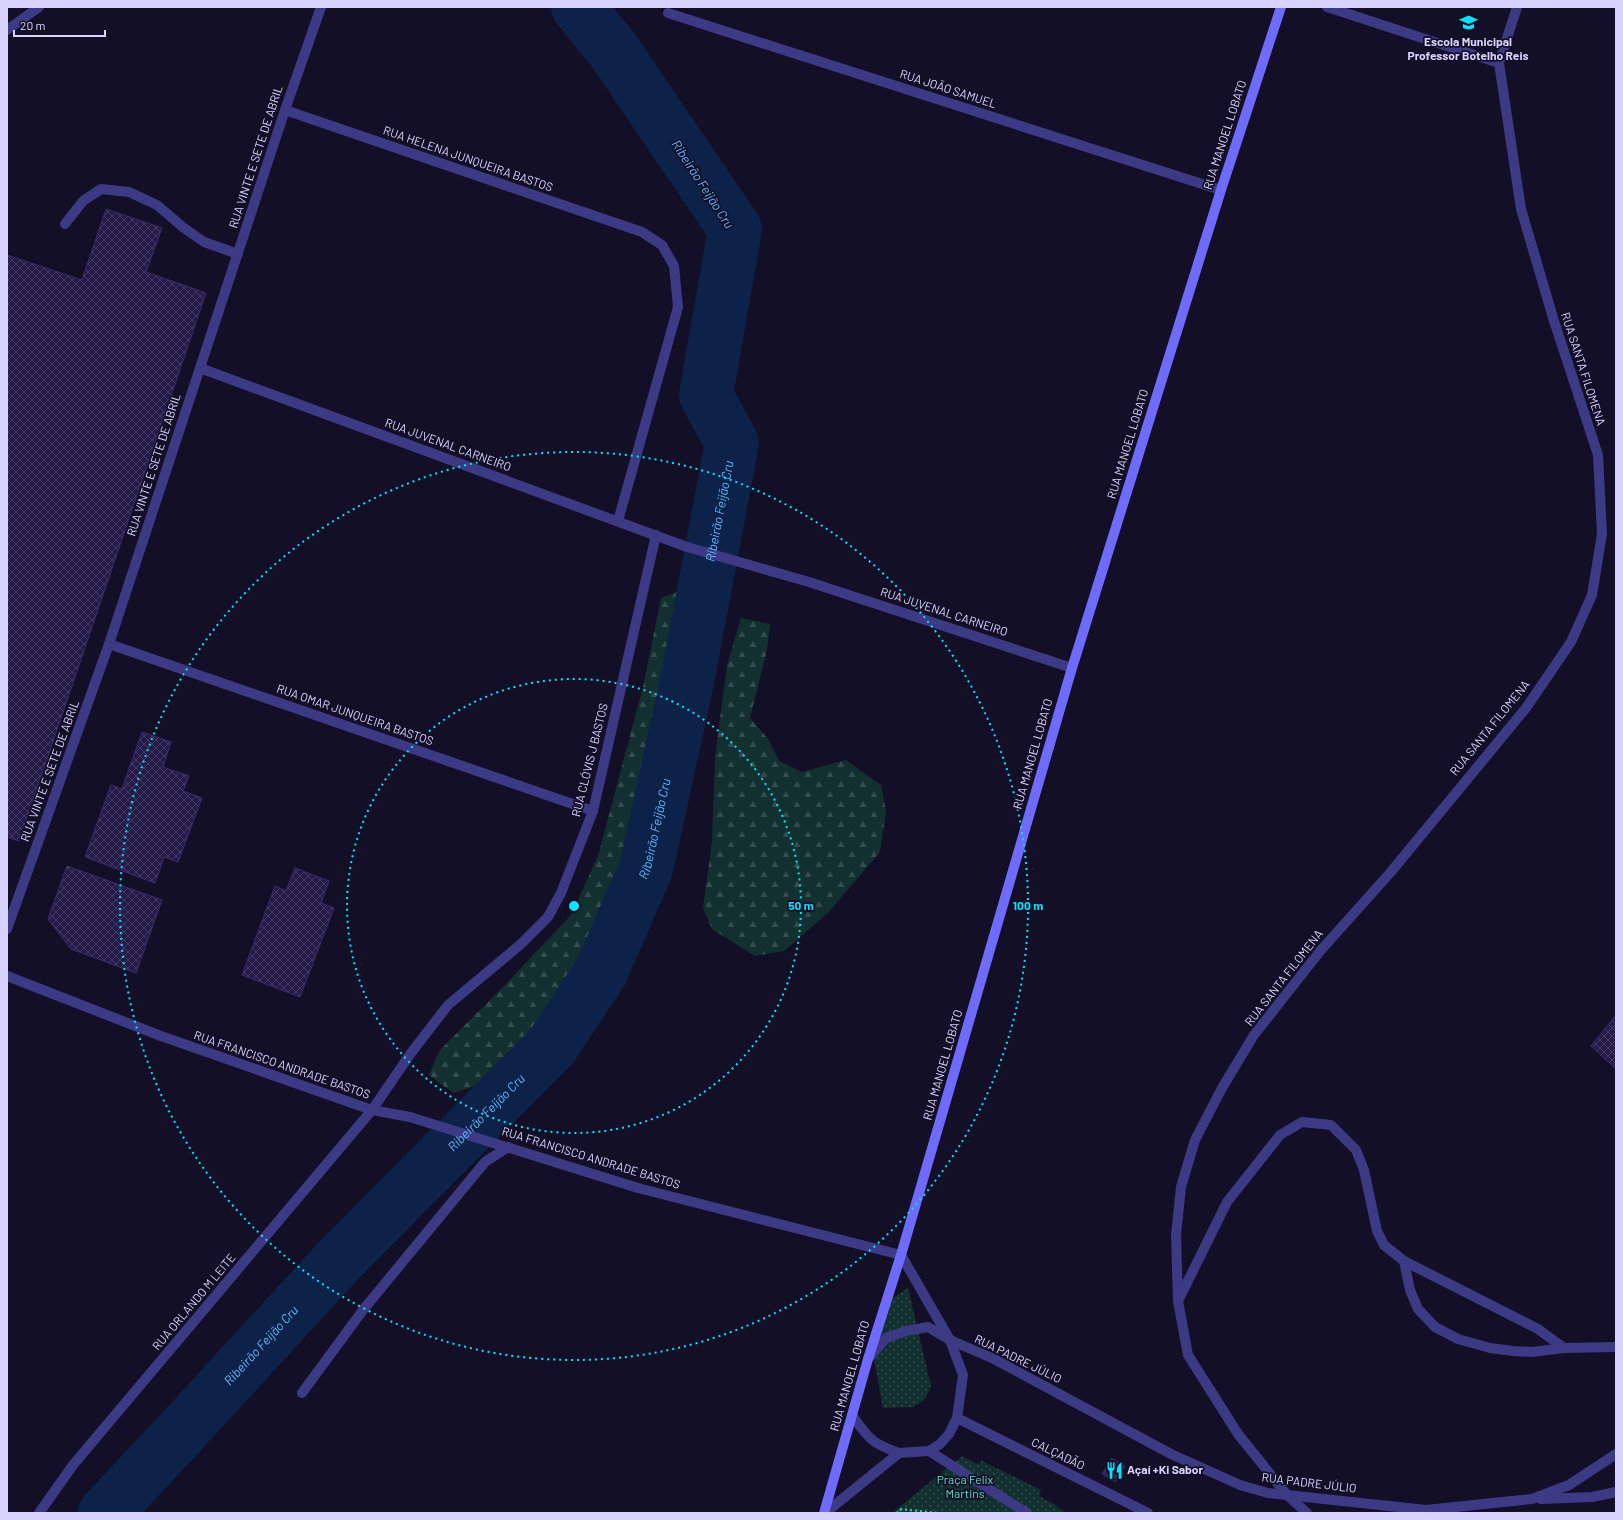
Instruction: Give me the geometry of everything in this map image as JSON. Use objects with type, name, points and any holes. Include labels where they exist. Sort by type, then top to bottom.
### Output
[{"type":"street","points":[[7,30],[39,7]]},
{"type":"street","name":"RUA VINTE E SETE DE ABRIL","points":[[7,928],[109,644],[285,110],[321,7]]},
{"type":"street","name":"RUA MANOEL LOBATO","points":[[824,1513],[868,1360],[901,1255],[1072,668],[1220,190],[1281,7]]},
{"type":"street","points":[[1327,7],[1499,62]]},
{"type":"street","name":"RUA SANTA FILOMENA","points":[[1287,1495],[1238,1434],[1188,1355],[1178,1301],[1176,1235],[1180,1187],[1195,1140],[1222,1088],[1254,1035],[1321,950],[1390,873],[1526,708],[1571,642],[1592,595],[1602,534],[1598,455],[1554,321],[1522,209],[1499,62],[1517,7]]},
{"type":"street","name":"RUA JOÃO SAMUEL","points":[[668,13],[1220,190]]},
{"type":"street","name":"RUA HELENA JUNQUEIRA BASTOS","points":[[285,110],[642,232],[662,245],[674,266],[678,307],[618,522]]},
{"type":"street","points":[[65,224],[83,201],[101,189],[130,192],[157,205],[184,228],[204,242],[238,254]]},
{"type":"street","name":"RUA JUVENAL CARNEIRO","points":[[200,368],[687,547],[809,582],[1072,668]]},
{"type":"street","name":"RUA CLÓVIS J BASTOS","points":[[372,1110],[411,1053],[448,1005],[521,944],[548,917],[561,893],[593,811],[656,535]]},
{"type":"street","name":"RUA OMAR JUNQUEIRA BASTOS","points":[[109,644],[593,811]]},
{"type":"street","name":"RUA FRANCISCO ANDRADE BASTOS","points":[[7,976],[161,1036],[372,1110],[410,1117],[488,1140],[638,1188],[901,1255]]},
{"type":"street","name":"RUA ORLANDO M LEITE","points":[[39,1513],[73,1465],[372,1110]]},
{"type":"street","points":[[1178,1301],[1227,1202],[1280,1134],[1302,1122],[1331,1125],[1356,1150],[1364,1170],[1377,1231],[1384,1245],[1404,1261],[1538,1329],[1564,1348]]},
{"type":"street","points":[[302,1393],[363,1310],[485,1162],[508,1147]]},
{"type":"street","points":[[852,1415],[867,1437],[881,1446],[899,1453],[929,1451],[940,1444],[949,1434],[957,1418],[963,1375],[950,1340],[901,1255]]},
{"type":"street","points":[[1404,1261],[1410,1290],[1418,1309],[1435,1327],[1458,1339],[1490,1348],[1513,1351],[1532,1352],[1564,1348],[1616,1348]]},
{"type":"street","points":[[868,1360],[886,1338],[906,1330],[928,1327],[950,1340]]},
{"type":"street","name":"RUA PADRE JÚLIO","points":[[950,1340],[992,1358],[1171,1454],[1240,1485],[1268,1492],[1426,1510],[1532,1499],[1569,1485],[1616,1454]]},
{"type":"street","name":"CALÇADÃO","points":[[957,1418],[1148,1513]]},
{"type":"street","points":[[929,1451],[1027,1513]]},
{"type":"street","points":[[824,1513],[899,1453]]},
{"type":"street","points":[[1532,1499],[1592,1497],[1616,1492]]},
{"type":"street","points":[[1287,1495],[1306,1513]]},
{"type":"path","points":[[897,1513],[900,1509]]},
{"type":"path","points":[[900,1509],[903,1513]]},
{"type":"path","points":[[900,1509],[937,1513]]},
{"type":"green space","points":[[685,589],[693,601],[647,799],[638,863],[594,962],[562,1017],[523,1060],[495,1080],[453,1093],[429,1075],[439,1051],[500,990],[571,915],[598,856],[643,687],[661,598]]},
{"type":"green space","points":[[741,618],[770,624],[767,650],[750,718],[768,739],[779,761],[802,772],[846,760],[881,785],[886,811],[880,852],[828,913],[784,951],[755,956],[712,929],[703,908],[712,842],[715,757],[727,665]]},
{"type":"green space","points":[[908,1288],[931,1386],[925,1399],[913,1407],[883,1408],[874,1359],[885,1303]]},
{"type":"green space","name":"Praça Felix Martins","points":[[962,1456],[977,1464],[982,1461],[1041,1490],[1039,1496],[1054,1504],[1065,1513],[892,1513]]},
{"type":"building","points":[[106,209],[162,228],[146,272],[206,293],[19,841],[7,837],[7,255],[82,280]]},
{"type":"building","points":[[142,732],[171,742],[163,767],[189,776],[183,791],[202,798],[178,862],[164,857],[155,883],[85,857],[111,785],[122,789]]},
{"type":"building","points":[[67,866],[162,900],[136,973],[71,949],[48,919]]},
{"type":"building","points":[[295,868],[329,881],[321,903],[334,908],[300,997],[242,975],[275,886],[286,891]]},
{"type":"building","points":[[1616,1015],[1616,1069],[1591,1046]]},
{"type":"building","name":"Açaí +Ki Sabor","points":[[1112,1458],[1125,1466],[1116,1482],[1102,1474]]},
{"type":"waterway","name":"Ribeirão Feijão Cru","points":[[105,1513],[340,1259],[552,1046],[601,972],[646,869],[687,682],[732,443],[706,395],[735,229],[614,51],[578,7]]},
{"type":"place","name":"Escola Municipal Professor Botelho Reis","points":[[1468,23]]},
{"type":"place","name":"Açaí +Ki Sabor","points":[[1114,1470]]}]
